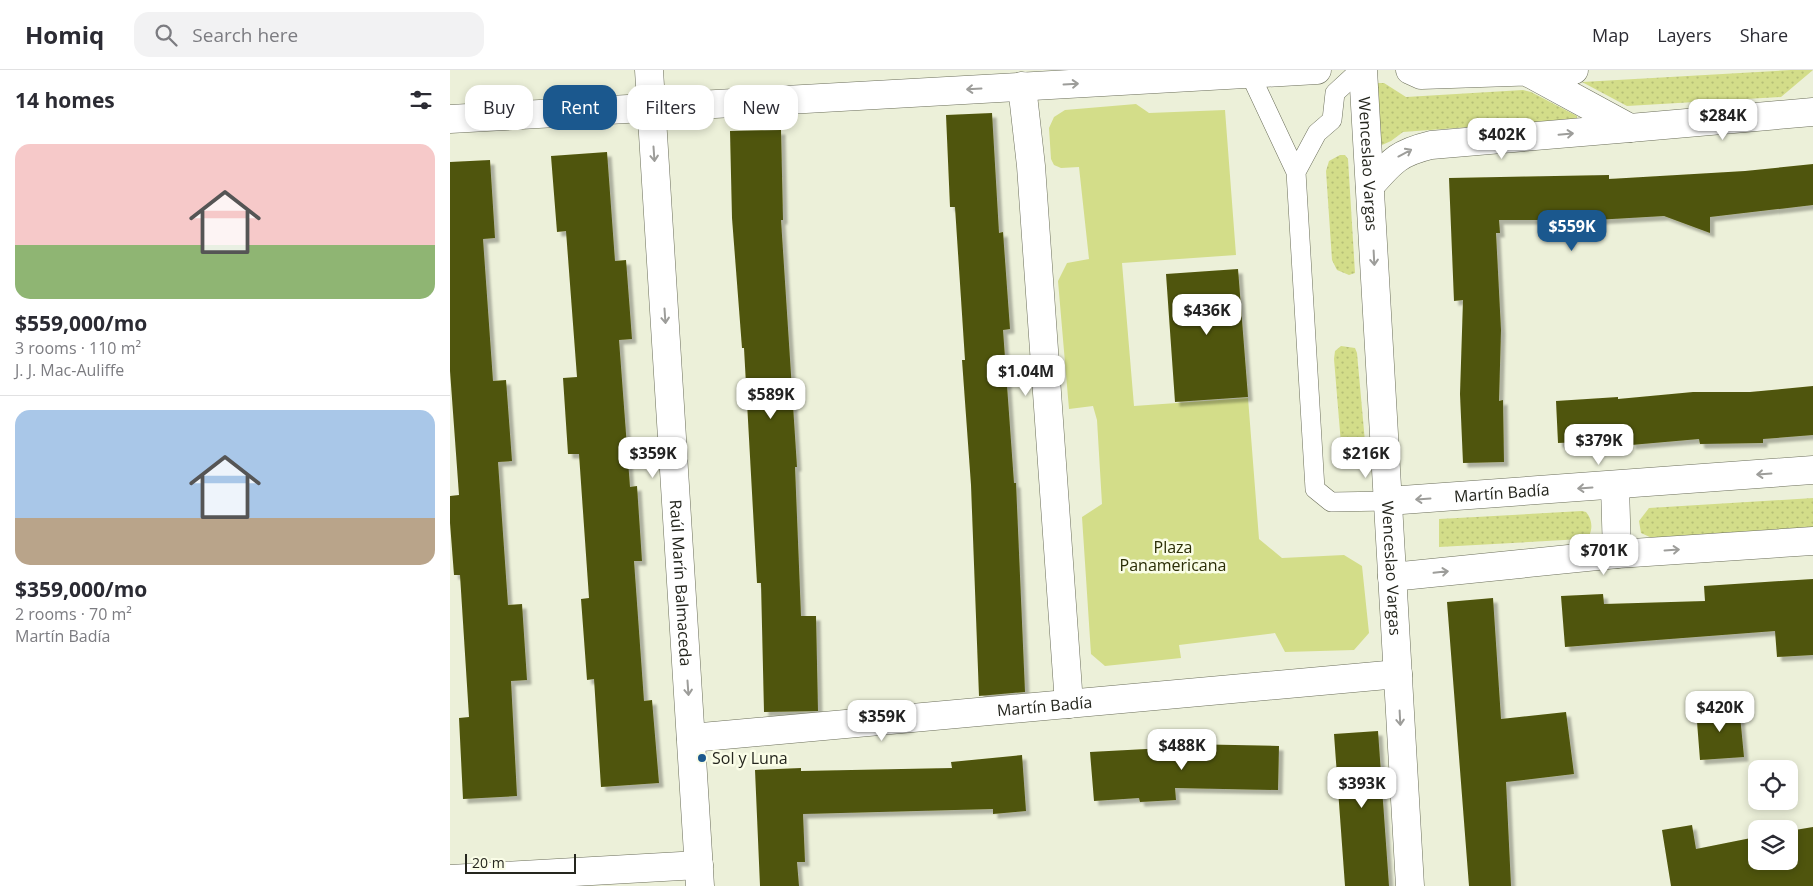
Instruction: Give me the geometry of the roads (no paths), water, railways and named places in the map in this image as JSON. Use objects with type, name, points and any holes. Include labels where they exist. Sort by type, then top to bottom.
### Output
[{"type":"street","name":"Raúl Marín Balmaceda","points":[[649,70],[650,85]]},
{"type":"street","points":[[714,103],[1317,70]]},
{"type":"street","name":"Wenceslao Vargas","points":[[1362,70],[1410,886]]},
{"type":"street","points":[[1410,70],[1421,76],[1574,70]]},
{"type":"street","points":[[1527,72],[1630,128]]},
{"type":"street","points":[[1022,86],[1031,166],[1069,704]]},
{"type":"street","points":[[450,119],[627,108]]},
{"type":"street","points":[[1370,186],[1390,162],[1408,150],[1432,145],[1810,110]]},
{"type":"street","name":"Raúl Marín Balmaceda","points":[[653,130],[700,876]]},
{"type":"street","name":"Martín Badía","points":[[1388,501],[1615,486],[1813,470]]},
{"type":"street","points":[[1615,486],[1617,554]]},
{"type":"street","points":[[1392,577],[1617,554],[1813,540]]},
{"type":"street","name":"Martín Badía","points":[[691,738],[1398,674]]},
{"type":"street","points":[[450,879],[700,876]]},
{"type":"lane","points":[[1296,172],[1317,133],[1332,120],[1336,92],[1362,70]]},
{"type":"lane","points":[[1250,74],[1296,172],[1315,489],[1331,502],[1388,501]]},
{"type":"place","name":"Sol y Luna","points":[[702,758]]},
{"type":"park label","name":"Plaza Panamericana","points":[[1173,556]]}]
